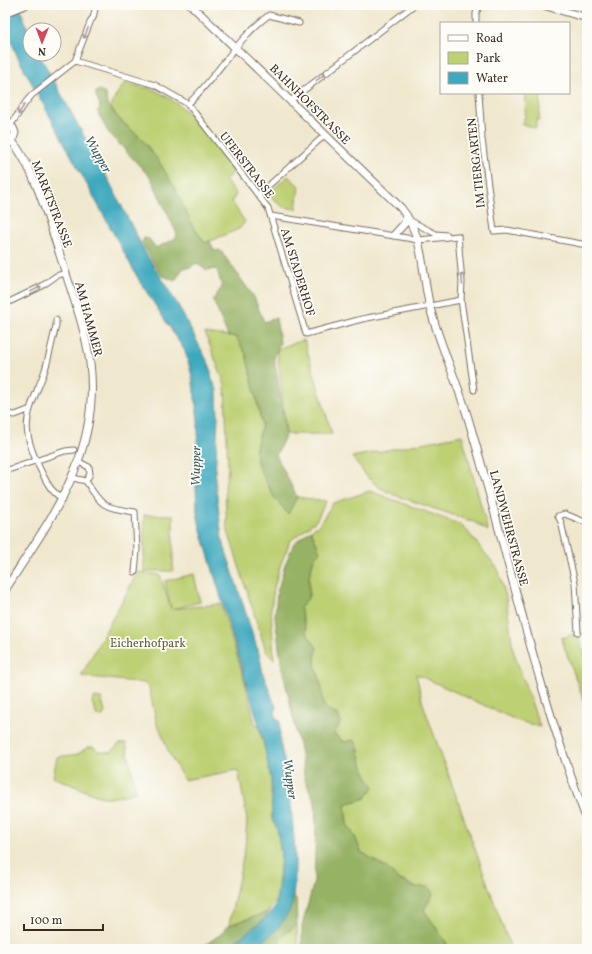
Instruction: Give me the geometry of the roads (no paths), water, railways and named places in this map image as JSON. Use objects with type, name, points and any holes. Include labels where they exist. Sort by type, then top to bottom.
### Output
[{"type":"main road","points":[[5,13],[25,5]]},
{"type":"main road","name":"BAHNHOFSTRASSE","points":[[191,5],[406,215],[411,221],[419,240]]},
{"type":"main road","points":[[543,5],[587,18]]},
{"type":"main road","points":[[8,125],[15,133],[8,143]]},
{"type":"main road","name":"MARKTSTRASSE","points":[[8,143],[20,152],[39,194],[66,275]]},
{"type":"main road","points":[[394,235],[405,223],[406,215]]},
{"type":"main road","name":"LANDWEHRSTRASSE","points":[[419,240],[430,306],[468,418],[555,728],[587,820]]},
{"type":"main road","name":"AM HAMMER","points":[[5,590],[63,499],[79,462],[89,425],[91,382],[88,354],[81,323],[66,275]]},
{"type":"street","points":[[8,125],[32,95],[76,61],[93,18],[96,5]]},
{"type":"street","points":[[290,101],[414,5]]},
{"type":"street","points":[[476,22],[476,13],[480,5]]},
{"type":"street","points":[[188,104],[203,91],[236,48],[269,15],[299,23]]},
{"type":"street","name":"UFERSTRASSE","points":[[76,61],[155,85],[188,104],[258,195],[272,216],[419,240]]},
{"type":"street","name":"IM TIERGARTEN","points":[[479,94],[482,139],[494,231],[513,231],[587,245]]},
{"type":"street","points":[[258,195],[325,136]]},
{"type":"street","name":"AM STADERHOF","points":[[272,216],[306,334],[362,319],[430,306]]},
{"type":"street","name":"BAHNHOFSTRASSE","points":[[411,221],[436,234],[458,236]]},
{"type":"street","points":[[419,240],[458,236],[462,300],[474,390]]},
{"type":"street","points":[[5,304],[42,286],[56,276],[66,275]]},
{"type":"street","points":[[430,306],[462,300]]},
{"type":"street","points":[[56,320],[56,326],[44,371],[28,410],[26,424],[28,440],[36,460],[53,493],[63,499]]},
{"type":"street","points":[[5,414],[16,415],[28,410]]},
{"type":"street","points":[[5,471],[65,451],[74,450]]},
{"type":"street","points":[[79,462],[89,466],[90,474],[86,482]]},
{"type":"street","points":[[73,478],[86,482],[97,501],[110,508],[135,512],[137,550],[135,572]]},
{"type":"street","points":[[578,632],[575,583],[561,522],[558,516],[565,514],[587,523]]},
{"type":"water","points":[[5,5],[19,5],[25,22],[22,22],[22,62],[43,62],[109,181],[145,252],[178,305],[210,366],[212,379],[217,390],[218,417],[215,479],[222,539],[260,657],[263,674],[276,707],[275,717],[280,721],[280,742],[289,782],[295,849],[295,878],[292,906],[278,928],[254,949],[225,949],[265,919],[275,907],[280,875],[281,854],[277,829],[272,819],[271,780],[263,739],[197,513],[195,462],[198,420],[192,376],[185,351],[140,282],[18,58],[5,27]]},
{"type":"water label","name":"Wupper","points":[[99,154]]},
{"type":"water label","name":"Wupper","points":[[195,466]]},
{"type":"water label","name":"Wupper","points":[[291,779]]},
{"type":"park label","name":"Eicherhofpark","points":[[148,643]]}]
